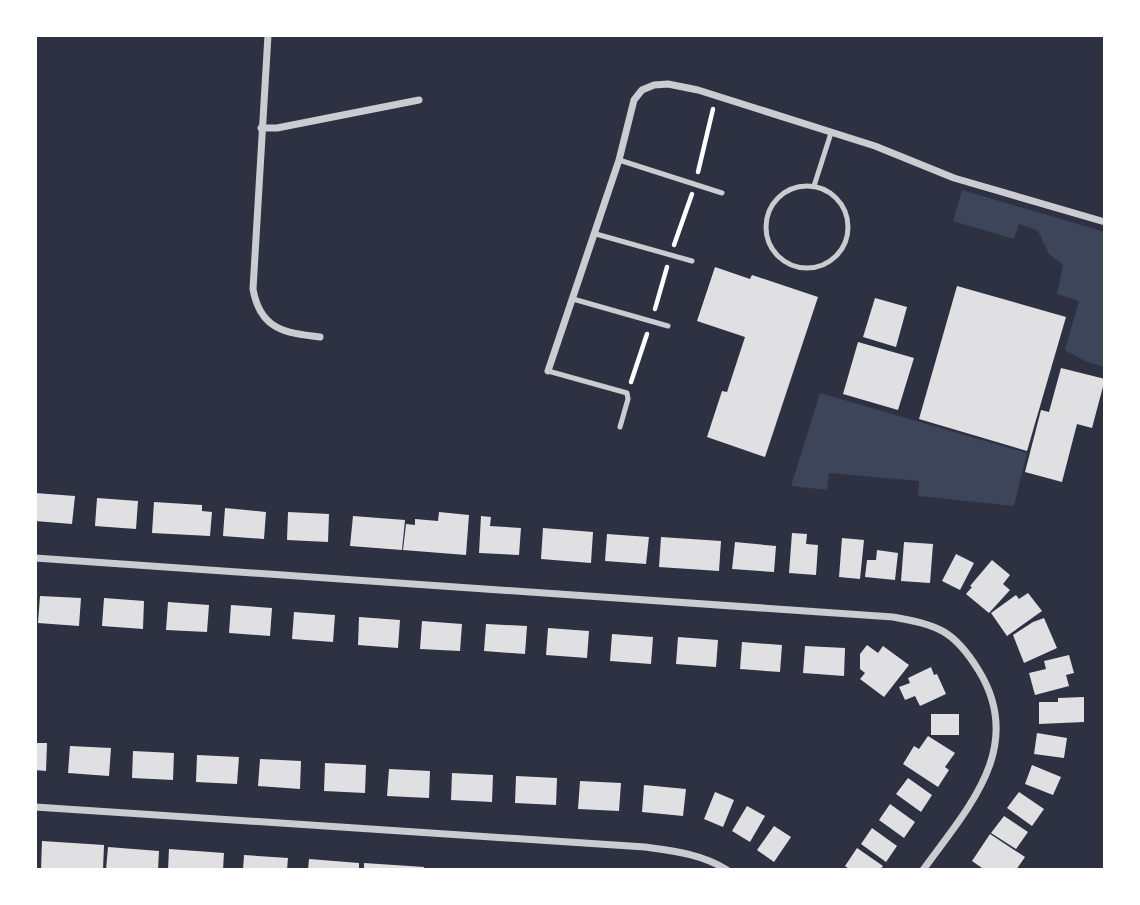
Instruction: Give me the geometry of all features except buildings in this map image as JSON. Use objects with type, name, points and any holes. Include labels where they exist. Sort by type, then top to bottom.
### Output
[{"type":"street","points":[[268,35],[253,289],[256,307],[269,323],[290,334],[320,337]]},
{"type":"street","points":[[548,371],[596,234],[634,100],[642,90],[654,85],[668,84],[698,90],[875,146],[954,177],[1105,222]]},
{"type":"street","points":[[261,128],[277,128],[419,100]]},
{"type":"street","points":[[35,558],[893,617],[921,622],[947,632],[972,659],[986,683],[995,708],[998,736],[986,777],[971,803],[923,870]]},
{"type":"street","points":[[35,807],[645,847],[712,860],[727,870]]},
{"type":"lane","points":[[814,186],[831,133]]},
{"type":"lane","points":[[619,160],[722,193]]},
{"type":"lane","points":[[814,186],[831,194],[844,208],[848,218],[848,232],[844,246],[836,257],[823,266],[809,269],[792,266],[776,256],[765,233],[766,217],[780,195],[792,188],[814,186]]},
{"type":"lane","points":[[596,234],[692,261]]},
{"type":"lane","points":[[573,299],[668,326]]},
{"type":"lane","points":[[548,371],[627,393],[628,399],[620,427]]},
{"type":"shaded area","points":[[962,190],[1105,232],[1105,367],[1087,362],[1065,350],[1079,301],[1057,294],[1063,265],[1049,254],[1038,231],[1019,224],[1014,239],[953,221]]},
{"type":"shaded area","points":[[820,393],[1027,453],[1014,506],[918,496],[919,481],[829,473],[827,490],[791,486]]}]
